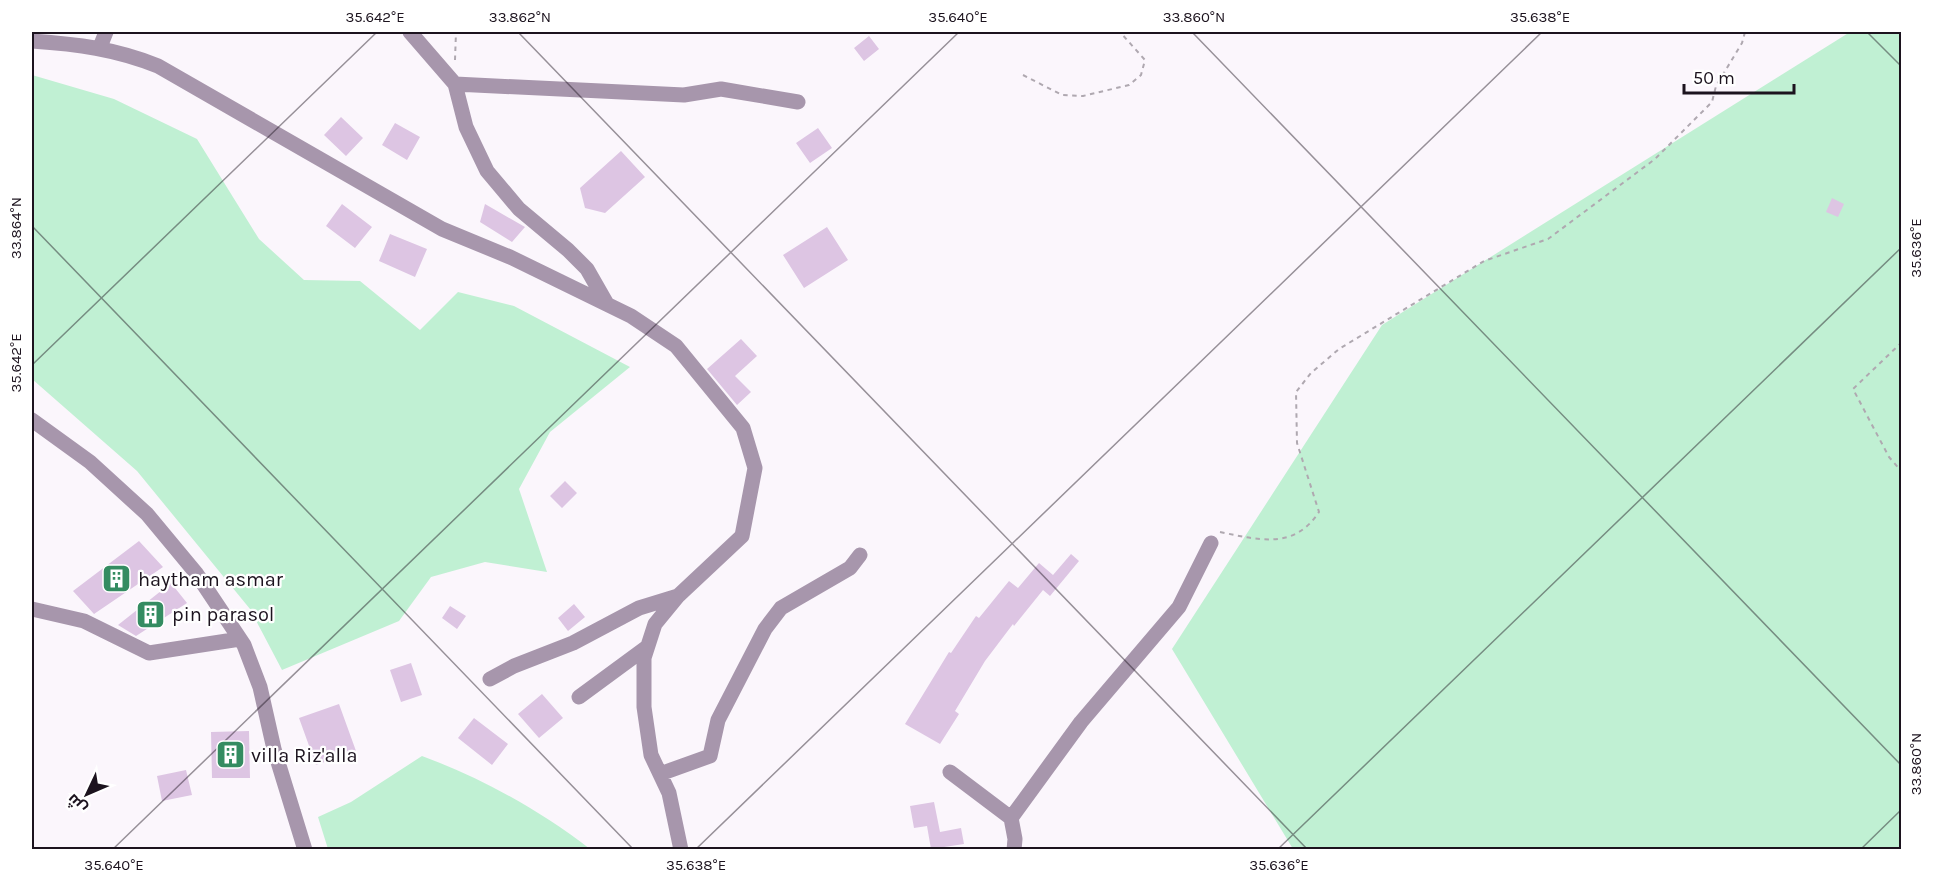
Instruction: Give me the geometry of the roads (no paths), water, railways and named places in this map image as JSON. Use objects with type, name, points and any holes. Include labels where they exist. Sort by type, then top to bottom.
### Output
[{"type":"street","points":[[100,47],[106,32]]},
{"type":"street","points":[[410,32],[455,84],[466,127],[487,171],[519,209],[587,269],[607,304]]},
{"type":"street","points":[[32,41],[100,47],[126,53],[158,66],[442,229],[607,304],[676,346],[743,428],[755,468],[742,536],[678,596],[655,624],[644,658],[644,707],[651,755],[669,793],[681,849]]},
{"type":"street","points":[[455,84],[684,95],[721,89],[798,102]]},
{"type":"street","points":[[32,420],[90,462],[147,514],[196,573],[240,639],[260,687],[274,749],[305,849]]},
{"type":"street","points":[[1011,818],[1081,722],[1179,607],[1211,543]]},
{"type":"street","points":[[660,774],[710,756],[718,720],[765,628],[782,608],[850,568],[860,555]]},
{"type":"street","points":[[490,679],[514,666],[573,643],[639,608],[678,596]]},
{"type":"street","points":[[32,609],[84,621],[149,653],[240,639]]},
{"type":"street","points":[[579,697],[647,647]]},
{"type":"street","points":[[950,772],[1011,818],[1015,838],[1014,849]]},
{"type":"place","name":"haytham asmar","points":[[117,579]]},
{"type":"place","name":"pin parasol","points":[[151,614]]},
{"type":"place","name":"villa Riz'alla","points":[[230,755]]}]
